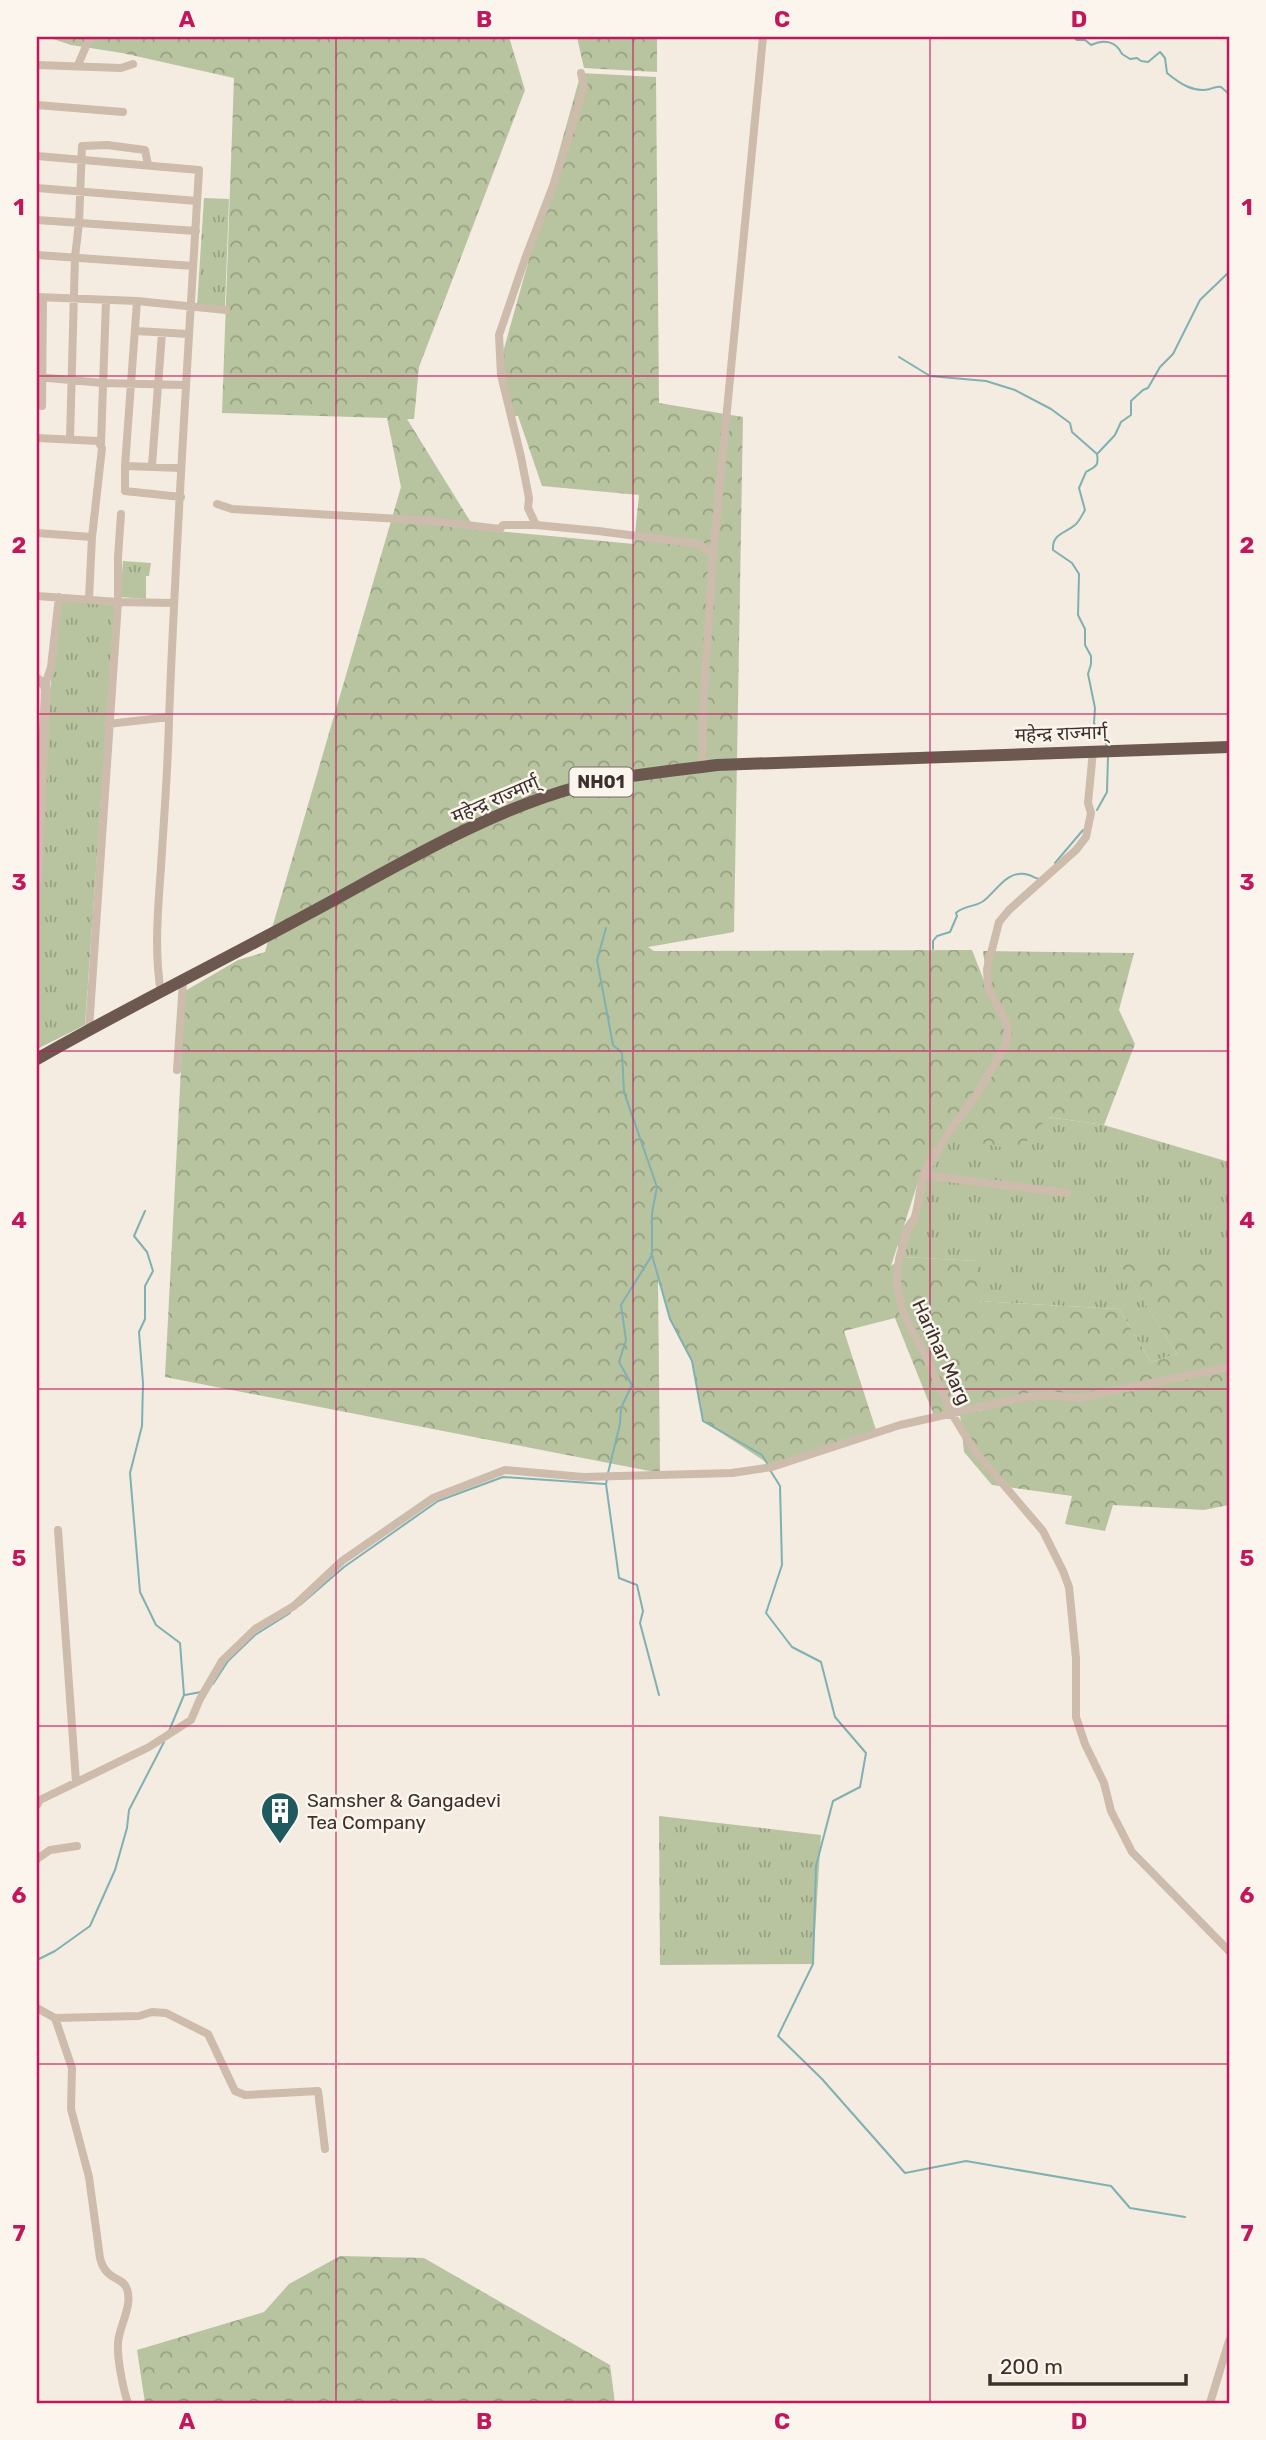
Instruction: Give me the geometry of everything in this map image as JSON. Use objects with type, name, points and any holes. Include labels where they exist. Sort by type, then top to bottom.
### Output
[{"type":"highway","name":"महेन्द्र राज्मार्ग्","points":[[37,1059],[433,848],[510,811],[581,786],[702,767],[1229,747]]},
{"type":"street","points":[[78,65],[90,37]]},
{"type":"street","points":[[702,767],[713,555],[763,37]]},
{"type":"street","points":[[37,65],[121,68],[133,64]]},
{"type":"street","points":[[536,525],[528,508],[529,498],[522,457],[501,375],[499,335],[553,186],[584,87],[581,73]]},
{"type":"street","points":[[37,105],[123,112]]},
{"type":"street","points":[[70,439],[75,257],[82,146],[112,145],[145,150],[148,165]]},
{"type":"street","points":[[37,156],[199,170],[185,385],[159,898],[158,975],[161,993]]},
{"type":"street","points":[[37,188],[197,201]]},
{"type":"street","points":[[37,220],[196,232]]},
{"type":"street","points":[[37,255],[193,266]]},
{"type":"street","points":[[42,406],[40,297],[136,301],[226,310]]},
{"type":"street","points":[[89,599],[92,537],[102,448],[106,301]]},
{"type":"street","points":[[136,301],[125,491],[181,497]]},
{"type":"street","points":[[136,331],[188,334]]},
{"type":"street","points":[[152,466],[162,333]]},
{"type":"street","points":[[40,377],[103,383],[185,385]]},
{"type":"street","points":[[37,438],[101,443]]},
{"type":"street","points":[[125,466],[181,468]]},
{"type":"street","points":[[217,504],[232,509],[433,521],[500,529],[503,525],[536,525],[699,544],[713,555]]},
{"type":"street","points":[[89,1029],[118,602],[121,514]]},
{"type":"street","points":[[37,533],[92,537]]},
{"type":"street","points":[[37,596],[173,604]]},
{"type":"street","points":[[37,880],[41,682],[51,667],[59,597]]},
{"type":"street","points":[[108,724],[170,717]]},
{"type":"street","name":"Harihar Marg","points":[[1093,751],[1088,803],[1091,813],[1086,837],[1076,850],[999,922],[988,969],[988,987],[1005,1020],[1008,1030],[1006,1044],[976,1096],[950,1130],[923,1175],[914,1220],[906,1233],[899,1259],[897,1283],[902,1310],[952,1414],[974,1450],[1043,1531],[1063,1571],[1069,1587],[1076,1658],[1076,1717],[1085,1744],[1104,1783],[1111,1811],[1121,1834],[1132,1852],[1229,1951]]},
{"type":"street","points":[[177,1070],[183,982]]},
{"type":"street","points":[[923,1175],[1067,1194]]},
{"type":"street","points":[[37,1805],[40,1800],[149,1747],[191,1720],[222,1661],[255,1629],[294,1606],[342,1561],[433,1498],[505,1470],[583,1477],[746,1471],[772,1467],[900,1425],[1025,1397],[1047,1395],[1079,1398],[1229,1367]]},
{"type":"street","points":[[58,1530],[76,1782]]},
{"type":"street","points":[[37,1859],[50,1850],[77,1846]]},
{"type":"street","points":[[37,2008],[55,2018],[128,2017],[152,2012],[166,2013],[208,2034],[235,2091],[245,2095],[318,2091],[325,2149]]},
{"type":"street","points":[[55,2018],[72,2068],[71,2109],[89,2177],[100,2258],[108,2276],[124,2283],[128,2290],[118,2344],[128,2403]]},
{"type":"street","points":[[1210,2403],[1229,2341]]},
{"type":"green space","points":[[47,37],[509,37],[525,90],[419,367],[414,419],[407,419],[475,529],[634,544],[639,495],[542,486],[518,416],[513,416],[500,363],[581,73],[656,77],[659,403],[743,417],[734,932],[648,947],[654,951],[972,950],[988,991],[983,951],[1134,953],[1119,1010],[1135,1044],[1104,1125],[1048,1117],[1018,1151],[948,1136],[917,1185],[891,1266],[903,1257],[978,1261],[978,1301],[1119,1309],[1151,1362],[1177,1354],[1117,1259],[1229,1260],[1229,1505],[1204,1510],[1113,1505],[1105,1531],[1065,1524],[1072,1496],[992,1485],[964,1452],[960,1414],[935,1418],[895,1318],[844,1331],[877,1433],[769,1464],[703,1421],[692,1361],[670,1319],[658,1278],[660,1473],[165,1377],[185,991],[238,960],[265,952],[401,487],[387,418],[222,413],[234,78],[122,53],[71,45]]},
{"type":"green space","points":[[577,37],[657,37],[657,72],[584,68]]},
{"type":"green space","points":[[204,198],[229,199],[225,307],[197,306]]},
{"type":"green space","points":[[123,561],[151,563],[149,576],[146,576],[146,599],[120,597]]},
{"type":"green space","points":[[56,600],[115,602],[85,1025],[37,1049],[40,855]]},
{"type":"green space","points":[[1048,1117],[1104,1125],[1229,1162],[1229,1260],[1118,1260],[1177,1354],[1151,1362],[1119,1309],[977,1301],[978,1261],[903,1257],[894,1239],[912,1215],[917,1185],[947,1136]]},
{"type":"green space","points":[[659,1816],[821,1835],[813,1964],[660,1965]]},
{"type":"green space","points":[[340,2256],[424,2258],[610,2365],[615,2403],[145,2403],[137,2350],[264,2312],[289,2284]]},
{"type":"waterway","points":[[1074,37],[1091,45],[1109,42],[1130,59],[1137,58],[1141,61],[1148,62],[1160,52],[1165,58],[1167,73],[1181,84],[1198,90],[1221,87],[1229,94]]},
{"type":"waterway","points":[[1098,453],[1115,435],[1121,422],[1131,415],[1131,401],[1148,388],[1160,367],[1173,354],[1200,300],[1229,272]]},
{"type":"waterway","points":[[899,357],[930,376],[986,381],[1015,390],[1051,409],[1070,423],[1072,432],[1097,454],[1097,463],[1086,472],[1079,488],[1085,510],[1076,524],[1057,537],[1053,550],[1072,563],[1079,574],[1078,615],[1085,629],[1085,645],[1091,656],[1088,674],[1095,708],[1094,723],[1108,747]]},
{"type":"waterway","points":[[1097,810],[1107,792],[1108,756]]},
{"type":"waterway","points":[[1055,863],[1083,830]]},
{"type":"waterway","points":[[933,949],[933,941],[937,936],[950,932],[956,913],[982,902],[1008,878],[1021,874],[1039,879]]},
{"type":"waterway","points":[[606,928],[597,960],[613,1045],[622,1053],[624,1092],[657,1187],[652,1213],[652,1255],[621,1305],[626,1340],[619,1362],[632,1385],[621,1408],[620,1424],[608,1473]]},
{"type":"waterway","points":[[145,1211],[134,1236],[147,1252],[153,1271],[145,1286],[145,1319],[139,1332],[143,1383],[142,1426],[130,1473],[140,1592],[156,1625],[180,1643],[184,1695],[169,1731]]},
{"type":"waterway","points":[[652,1255],[670,1319],[692,1361],[703,1421],[762,1455],[768,1465]]},
{"type":"waterway","points":[[770,1470],[780,1486],[782,1565],[766,1613],[792,1647],[821,1662],[835,1717],[866,1753],[860,1787],[833,1801],[816,1866],[813,1964],[778,2036],[822,2079],[905,2173],[966,2161],[1111,2186],[1130,2208],[1185,2217]]},
{"type":"waterway","points":[[300,1605],[344,1567],[438,1501],[503,1477],[605,1484]]},
{"type":"waterway","points":[[607,1479],[619,1578],[637,1585],[643,1611],[640,1623],[659,1695]]},
{"type":"waterway","points":[[213,1684],[228,1661],[255,1635],[290,1613]]},
{"type":"waterway","points":[[185,1695],[201,1692]]},
{"type":"waterway","points":[[37,1960],[55,1951],[90,1926],[115,1870],[127,1828],[129,1810],[164,1742]]},
{"type":"place","name":"Samsher & Gangadevi Tea Company","points":[[280,1845]]}]
